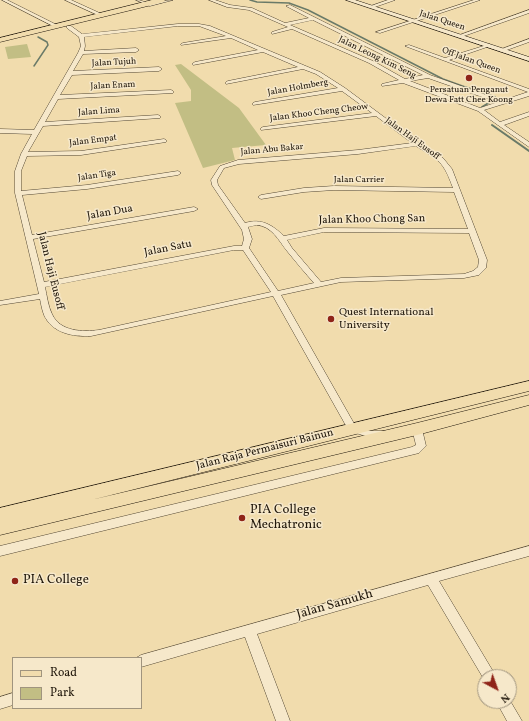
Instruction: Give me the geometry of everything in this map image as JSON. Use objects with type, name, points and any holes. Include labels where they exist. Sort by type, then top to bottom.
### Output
[{"type":"main road","points":[[1,39],[69,27],[161,0]]},
{"type":"main road","name":"Jalan Queen","points":[[349,0],[529,59]]},
{"type":"main road","points":[[1,39],[148,4]]},
{"type":"main road","points":[[15,36],[69,27],[73,24],[102,15]]},
{"type":"main road","name":"Jalan Raja Permaisuri Bainun","points":[[0,515],[529,386]]},
{"type":"main road","name":"Jalan Raja Permaisuri Bainun","points":[[0,528],[529,400]]},
{"type":"street","points":[[4,0],[57,26]]},
{"type":"street","points":[[67,0],[102,15]]},
{"type":"street","points":[[138,0],[148,4],[171,0]]},
{"type":"street","name":"Jalan Leong Kim Seng","points":[[211,0],[234,7],[250,9],[377,65],[404,81],[480,110],[529,145]]},
{"type":"street","points":[[370,7],[394,0]]},
{"type":"street","points":[[378,32],[478,0]]},
{"type":"street","points":[[288,6],[428,76],[487,97]]},
{"type":"street","points":[[459,36],[529,11]]},
{"type":"street","points":[[284,24],[314,18]]},
{"type":"street","name":"Jalan Haji Eusoff","points":[[189,24],[208,27],[230,36],[318,73],[417,144],[441,159],[449,169],[473,231],[483,260],[482,268],[476,273],[464,276],[341,280],[99,333],[83,334],[68,332],[54,325],[48,315],[42,285],[18,193],[18,171],[24,154],[81,53],[83,46],[81,36],[189,24]]},
{"type":"street","points":[[69,27],[81,36]]},
{"type":"street","points":[[274,33],[293,28]]},
{"type":"street","points":[[182,44],[230,36]]},
{"type":"street","points":[[346,40],[354,38]]},
{"type":"street","points":[[502,50],[529,40]]},
{"type":"street","points":[[331,44],[339,42]]},
{"type":"street","points":[[444,60],[488,45]]},
{"type":"street","name":"Off Jalan Queen","points":[[407,46],[529,91]]},
{"type":"street","points":[[81,53],[136,50]]},
{"type":"street","points":[[195,64],[264,50]]},
{"type":"street","points":[[228,83],[304,67]]},
{"type":"street","name":"Jalan Tujuh","points":[[70,73],[122,72],[159,68]]},
{"type":"street","points":[[384,85],[428,76]]},
{"type":"street","name":"Jalan Holmberg","points":[[255,104],[343,90]]},
{"type":"street","name":"Jalan Enam","points":[[56,97],[171,92]]},
{"type":"street","points":[[480,110],[529,94]]},
{"type":"street","name":"Jalan Khoo Cheng Cheow","points":[[263,129],[377,114]]},
{"type":"street","points":[[500,124],[529,114]]},
{"type":"street","name":"Jalan Lima","points":[[42,124],[158,116]]},
{"type":"street","points":[[0,131],[37,132]]},
{"type":"street","name":"Jalan Empat","points":[[24,154],[81,152],[164,141]]},
{"type":"street","name":"Jalan Abu Bakar","points":[[245,248],[248,239],[244,226],[214,180],[218,170],[229,164],[358,152],[417,144]]},
{"type":"street","name":"Jalan Tiga","points":[[18,193],[87,187],[178,173]]},
{"type":"street","name":"Jalan Carrier","points":[[261,197],[304,190],[334,188],[457,190]]},
{"type":"street","name":"Jalan Dua","points":[[29,238],[194,209]]},
{"type":"street","points":[[244,226],[258,222],[268,225],[283,239],[289,250],[320,285]]},
{"type":"street","name":"Jalan Khoo Chong San","points":[[283,239],[324,230],[473,231]]},
{"type":"street","name":"Jalan Satu","points":[[42,285],[234,248],[245,248]]},
{"type":"street","points":[[0,552],[415,450],[421,446],[414,429],[369,434],[352,429],[276,294],[245,248]]},
{"type":"street","points":[[0,302],[44,296]]},
{"type":"street","name":"Jalan Samukh","points":[[142,661],[529,551]]},
{"type":"street","points":[[431,578],[484,669]]},
{"type":"street","points":[[249,630],[283,721]]},
{"type":"street","points":[[0,703],[12,699]]},
{"type":"street","points":[[508,709],[515,721]]},
{"type":"green space","points":[[27,44],[31,57],[8,59],[5,47]]},
{"type":"green space","points":[[181,64],[239,108],[266,145],[232,148],[235,160],[203,168],[175,103],[191,101],[191,90],[175,65]]},
{"type":"waterway","points":[[250,0],[257,2],[289,3],[308,10],[443,79],[468,88]]},
{"type":"waterway","points":[[34,66],[48,45],[47,42],[38,37]]},
{"type":"waterway","points":[[468,88],[495,97],[495,99],[482,107]]},
{"type":"waterway","points":[[492,125],[529,151]]},
{"type":"place","name":"Persatuan Penganut Dewa Fatt Chee Koong","points":[[469,78]]},
{"type":"place","name":"Quest International University","points":[[331,319]]},
{"type":"place","name":"PIA College Mechatronic","points":[[242,518]]},
{"type":"place","name":"PIA College","points":[[15,581]]}]
